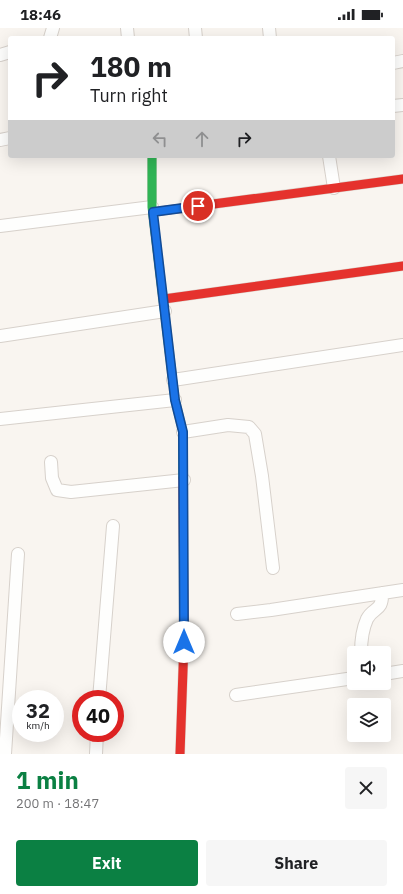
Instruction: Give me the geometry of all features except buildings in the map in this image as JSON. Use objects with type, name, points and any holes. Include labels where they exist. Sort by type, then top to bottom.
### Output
[{"type":"street","points":[[152,158],[152,209],[175,400],[183,432],[184,642],[180,754]]},
{"type":"street","points":[[329,158],[334,188]]},
{"type":"street","points":[[0,226],[403,179]]},
{"type":"street","points":[[0,336],[164,305],[403,266]]},
{"type":"street","points":[[173,380],[403,345]]},
{"type":"street","points":[[0,419],[175,400]]},
{"type":"street","points":[[183,432],[228,425],[249,427],[255,434],[262,476],[273,568]]},
{"type":"street","points":[[51,462],[52,478],[57,490],[71,492],[184,480]]},
{"type":"street","points":[[100,690],[113,526]]},
{"type":"street","points":[[5,754],[18,554]]},
{"type":"street","points":[[237,614],[403,590]]},
{"type":"street","points":[[361,646],[362,635],[368,617],[380,606],[383,601],[382,593]]},
{"type":"street","points":[[391,673],[403,671]]},
{"type":"street","points":[[236,695],[347,679]]},
{"type":"street","points":[[96,754],[97,742]]},
{"type":"traffic: fast","points":[[152,158],[152,207],[175,400],[183,432],[183,478]]},
{"type":"traffic: jam","points":[[153,212],[403,179]]},
{"type":"traffic: jam","points":[[164,299],[403,266]]},
{"type":"traffic: jam","points":[[180,754],[184,642],[183,478]]},
{"type":"route","points":[[184,642],[183,432],[175,400],[153,212],[198,206]]}]
